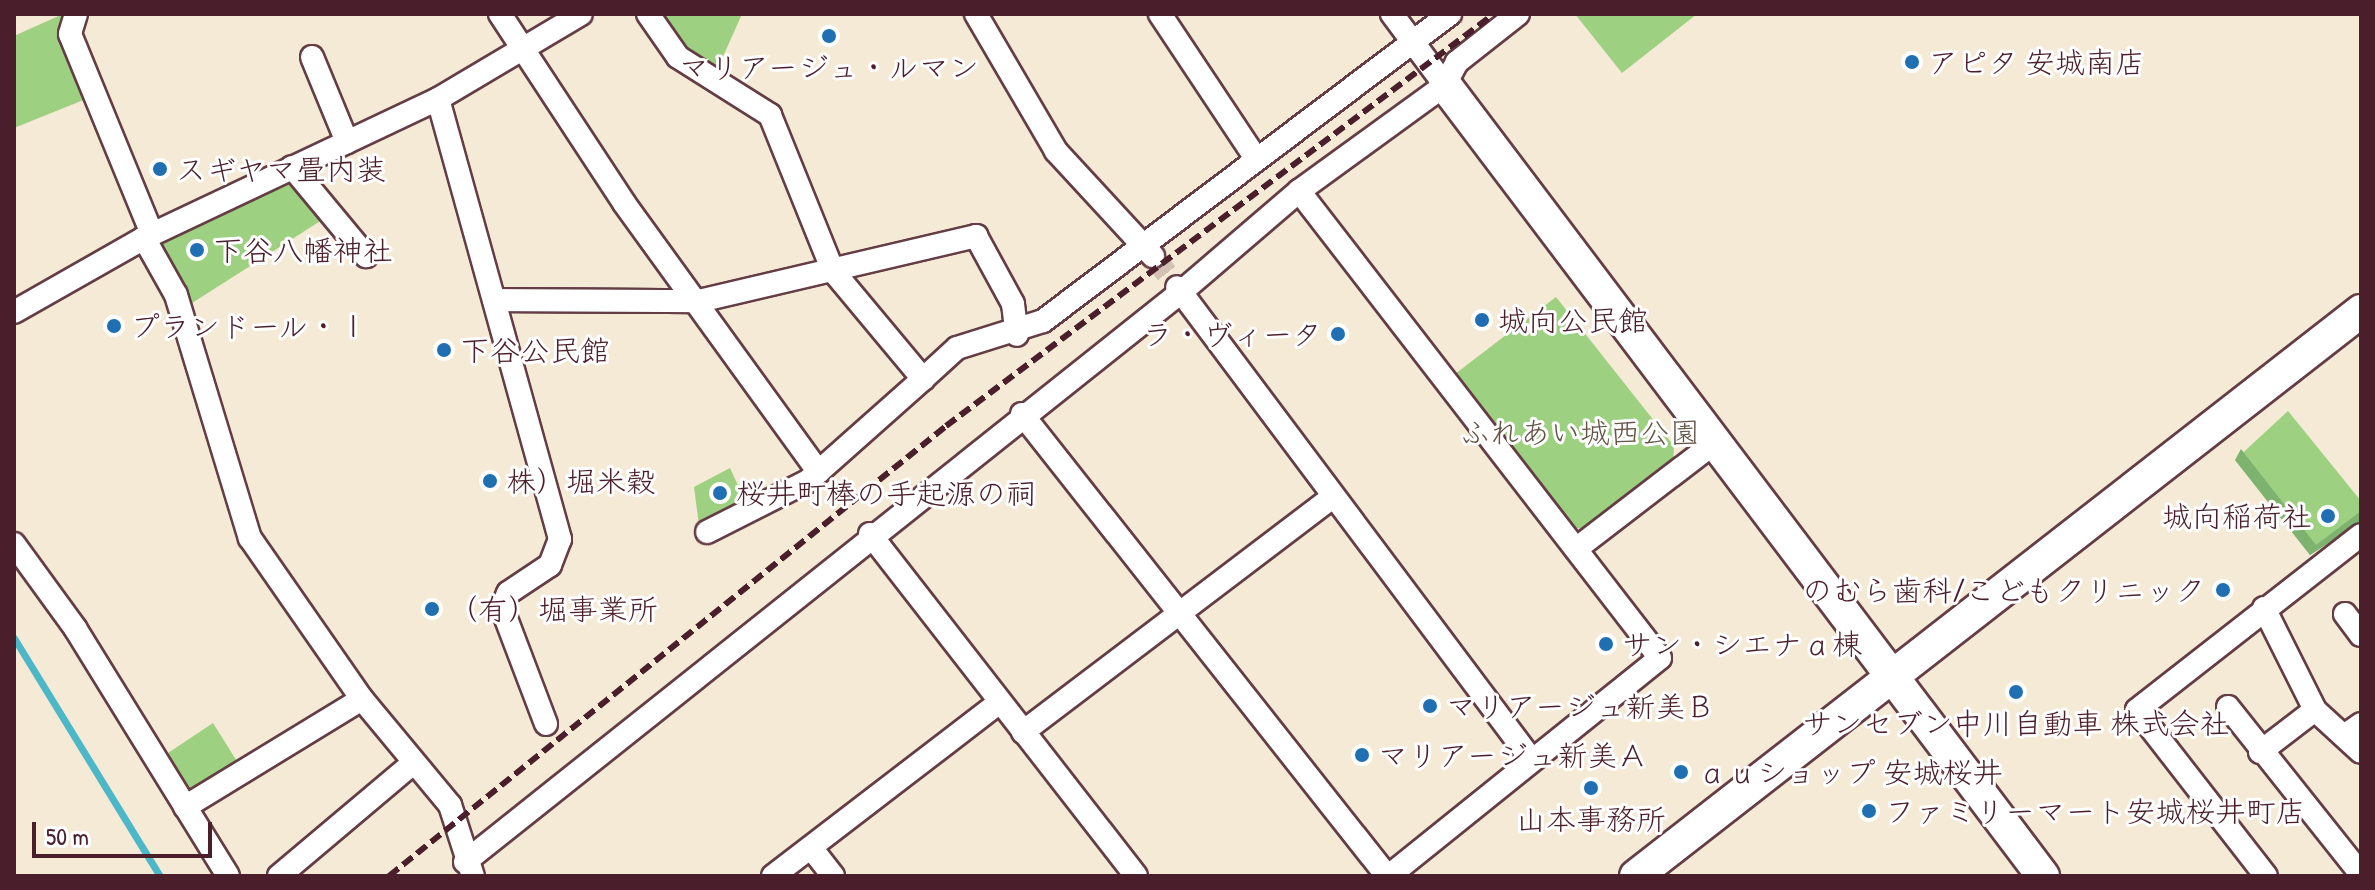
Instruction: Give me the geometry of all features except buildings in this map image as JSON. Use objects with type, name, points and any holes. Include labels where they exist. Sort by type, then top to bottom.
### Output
[{"type":"street","points":[[76,14],[70,34],[148,236],[176,295],[250,538],[362,699],[412,764],[450,805],[469,869],[870,534],[1299,191],[1445,85],[1457,62],[1518,14]]},
{"type":"street","points":[[500,14],[519,50],[819,472]]},
{"type":"street","points":[[16,306],[148,236],[438,99],[581,14]]},
{"type":"street","points":[[648,14],[678,57],[770,115],[833,271],[923,379]]},
{"type":"street","points":[[976,14],[1056,151],[1149,250]]},
{"type":"street","points":[[1160,14],[1255,157]]},
{"type":"street","points":[[1392,14],[1890,680],[2043,876]]},
{"type":"street","points":[[707,532],[819,472],[957,348],[1017,335],[1149,250],[1255,157],[1450,14]]},
{"type":"street","points":[[312,57],[347,142]]},
{"type":"street","points":[[438,99],[560,539],[550,565],[508,593],[502,608],[546,724]]},
{"type":"street","points":[[292,167],[366,256]]},
{"type":"street","points":[[1022,414],[1388,876],[1660,658],[1299,191]]},
{"type":"street","points":[[495,300],[699,301],[976,236],[1013,304],[1017,335]]},
{"type":"street","points":[[1179,290],[1331,498],[1531,759]]},
{"type":"street","points":[[1636,876],[2361,311]]},
{"type":"street","points":[[1576,549],[1713,444]]},
{"type":"street","points":[[1023,732],[1331,498]]},
{"type":"street","points":[[870,534],[1136,876]]},
{"type":"street","points":[[2266,876],[2137,710],[2361,535]]},
{"type":"street","points":[[14,544],[228,876]]},
{"type":"street","points":[[2264,608],[2315,710],[2352,730],[2361,752]]},
{"type":"street","points":[[2345,614],[2361,635]]},
{"type":"street","points":[[185,807],[362,699]]},
{"type":"street","points":[[773,876],[1000,702]]},
{"type":"street","points":[[2228,707],[2260,752],[2361,874]]},
{"type":"street","points":[[2260,752],[2315,710]]},
{"type":"street","points":[[279,876],[412,764]]},
{"type":"street","points":[[812,849],[833,876]]},
{"type":"green space","points":[[63,14],[61,40],[86,99],[14,128],[14,36]]},
{"type":"green space","points":[[657,14],[742,14],[717,70],[672,37]]},
{"type":"green space","points":[[1575,14],[1697,14],[1622,73]]},
{"type":"green space","points":[[290,179],[325,218],[189,305],[158,249],[162,237]]},
{"type":"green space","name":"ふれあい城西公園","points":[[1556,297],[1674,446],[1673,464],[1583,529],[1569,527],[1455,374]]},
{"type":"green space","points":[[2288,411],[2361,501],[2361,522],[2310,555],[2235,460]]},
{"type":"green space","points":[[2241,449],[2316,545],[2361,511],[2361,522],[2310,555],[2235,460]]},
{"type":"green space","points":[[730,468],[745,501],[699,525],[694,487]]},
{"type":"green space","points":[[213,723],[240,766],[197,792],[185,788],[165,755]]},
{"type":"waterway","points":[[14,638],[160,876]]},
{"type":"tunnel","points":[[1153,256],[1177,287]]},
{"type":"railway","points":[[389,876],[946,426],[1494,14]]},
{"type":"place","name":"マリアージュ・ルマン","points":[[829,36]]},
{"type":"place","name":"アピタ 安城南店","points":[[1912,62]]},
{"type":"place","name":"スギヤマ畳内装","points":[[160,169]]},
{"type":"place","name":"下谷八幡神社","points":[[197,250]]},
{"type":"place","name":"城向公民館","points":[[1482,320]]},
{"type":"place","name":"プランドール・Ⅰ","points":[[114,326]]},
{"type":"place","name":"ラ・ヴィータ","points":[[1338,334]]},
{"type":"place","name":"下谷公民館","points":[[444,350]]},
{"type":"place","name":"株）堀米穀","points":[[490,481]]},
{"type":"place","name":"桜井町棒の手起源の祠","points":[[720,493]]},
{"type":"place","name":"城向稲荷社","points":[[2328,516]]},
{"type":"place","name":"のむら歯科/こどもクリニック","points":[[2223,590]]},
{"type":"place","name":"（有）堀事業所","points":[[432,609]]},
{"type":"place","name":"サン・シエナａ棟","points":[[1606,644]]},
{"type":"place","name":"サンセブン中川自動車 株式会社","points":[[2016,692]]},
{"type":"place","name":"マリアージュ新美Ｂ","points":[[1430,706]]},
{"type":"place","name":"マリアージュ新美Ａ","points":[[1362,755]]},
{"type":"place","name":"ａｕショップ 安城桜井","points":[[1681,772]]},
{"type":"place","name":"山本事務所","points":[[1591,788]]},
{"type":"place","name":"ファミリーマート安城桜井町店","points":[[1869,811]]}]
